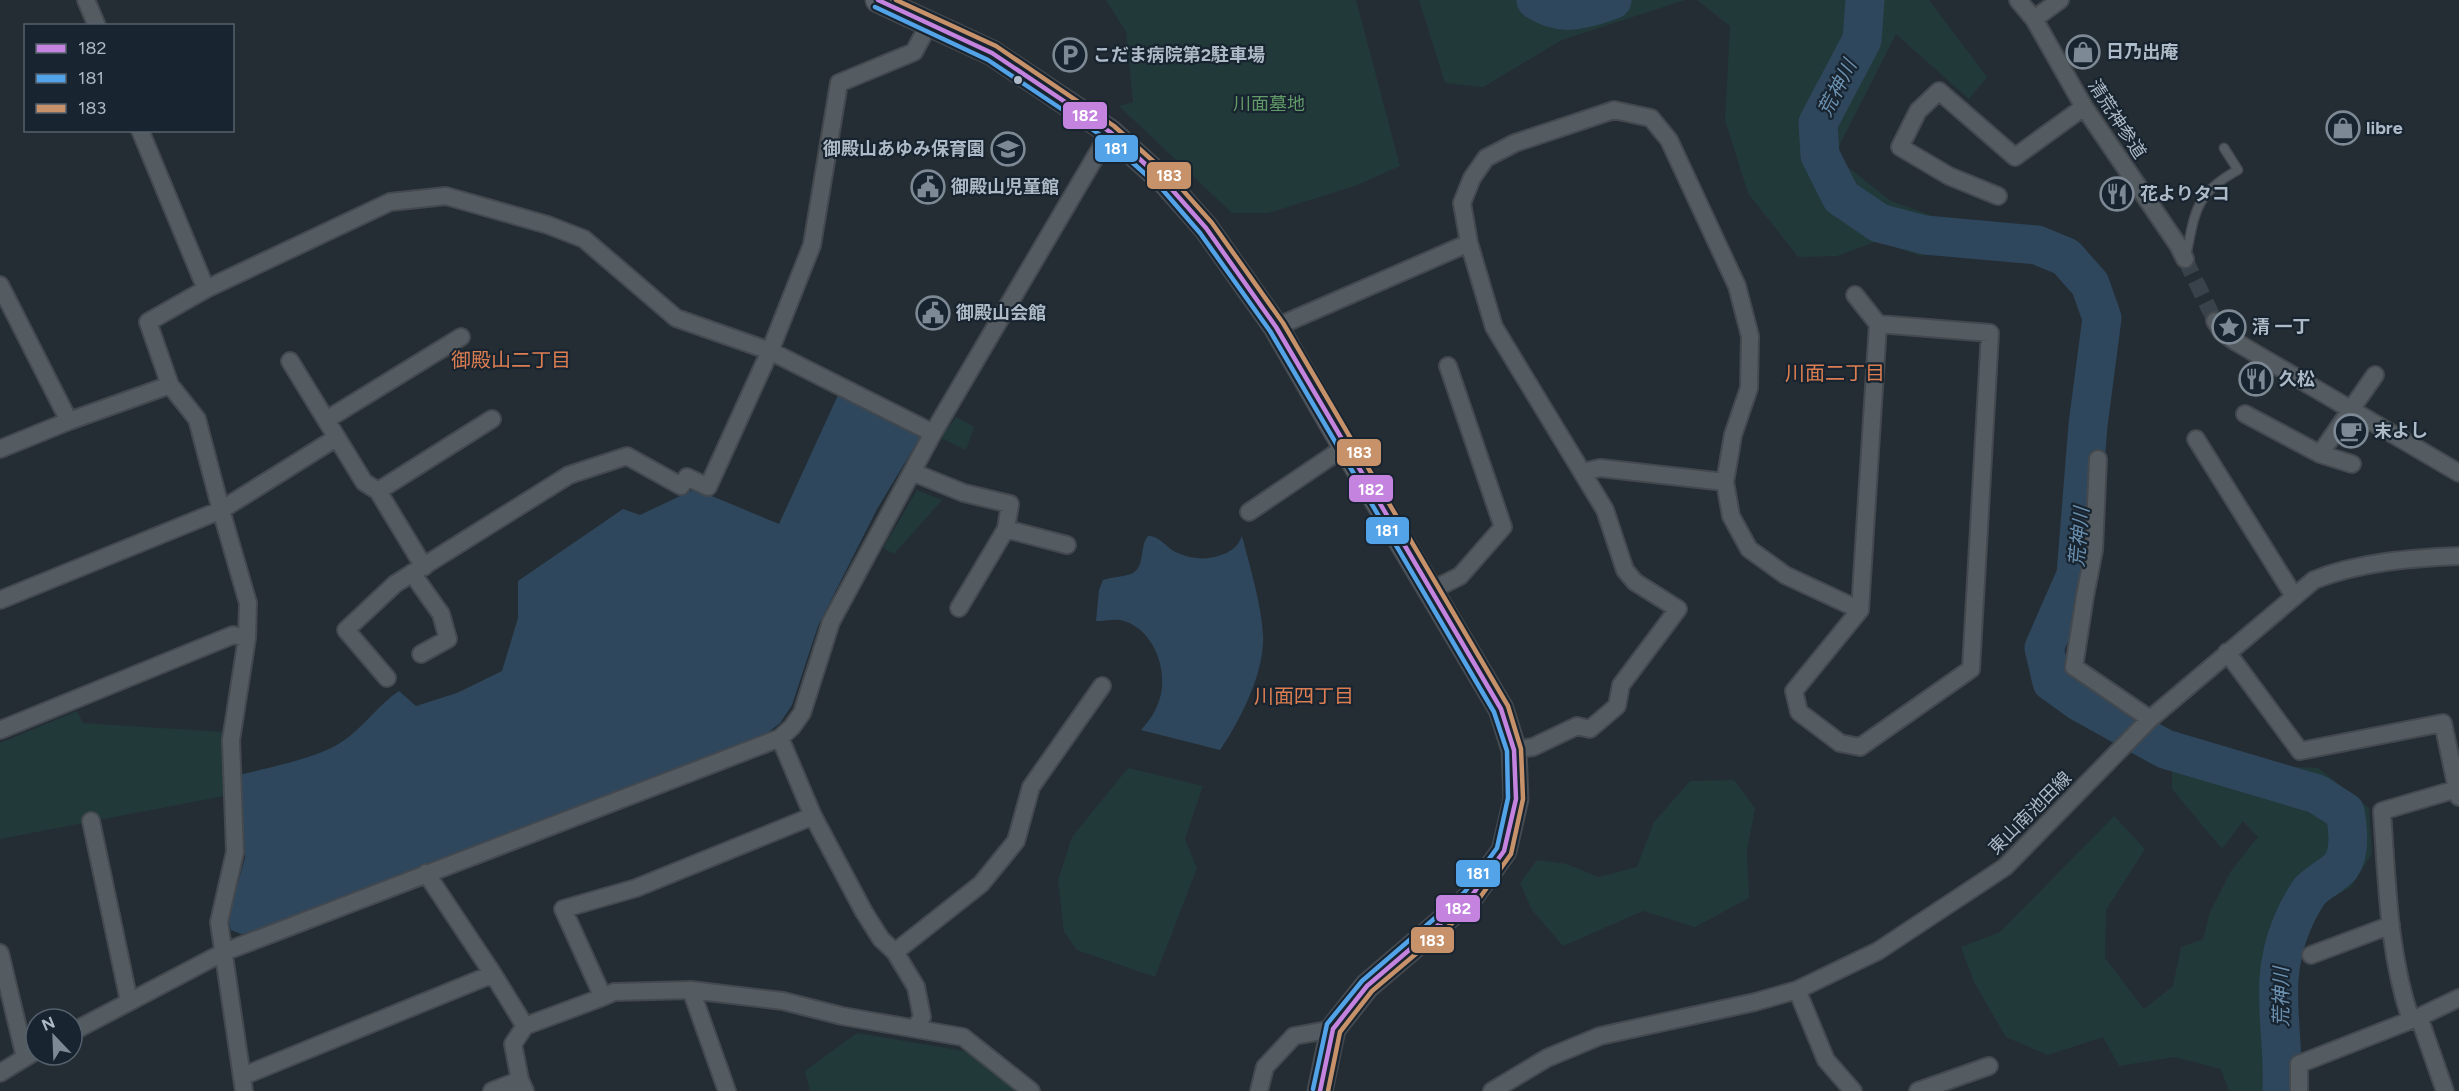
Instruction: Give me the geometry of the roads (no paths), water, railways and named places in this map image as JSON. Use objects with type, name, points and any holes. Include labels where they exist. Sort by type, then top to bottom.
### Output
[{"type":"street","points":[[86,0],[96,24]]},
{"type":"street","points":[[878,0],[992,53],[1110,132],[1167,184],[1206,228],[1276,327],[1501,709],[1514,750],[1516,799],[1504,851],[1470,898],[1367,986],[1332,1029],[1320,1091]]},
{"type":"street","name":"清荒神参道","points":[[2018,0],[2034,20],[2084,107],[2178,245],[2185,259]]},
{"type":"street","points":[[2034,20],[2060,0]]},
{"type":"street","points":[[387,678],[346,630],[395,584],[569,475],[627,456],[681,486],[687,477],[708,487],[770,351],[812,245],[839,83],[914,52],[929,24]]},
{"type":"street","points":[[1998,196],[1950,176],[1900,147],[1918,111],[1939,91],[2015,156],[2084,107]]},
{"type":"street","points":[[1514,750],[1533,747],[1577,726],[1590,729],[1617,706],[1621,685],[1678,609],[1635,582],[1625,570],[1605,510],[1494,327],[1469,243],[1462,203],[1472,178],[1486,158],[1515,143],[1614,110],[1651,118],[1669,140],[1737,286],[1750,336],[1749,388],[1733,435],[1725,482],[1731,516],[1749,549],[1785,575],[1860,610]]},
{"type":"street","points":[[142,132],[207,289]]},
{"type":"street","points":[[84,1025],[224,952],[780,738],[792,728],[802,713],[831,622],[933,433],[1110,132]]},
{"type":"street","points":[[494,974],[244,1083],[219,922],[235,852],[231,740],[247,638],[248,603],[197,419],[170,385],[148,322],[207,289],[390,202],[446,196],[548,225],[584,239],[676,318],[770,351],[933,433]]},
{"type":"street","points":[[1276,327],[1469,243]]},
{"type":"street","points":[[0,285],[69,421]]},
{"type":"street","points":[[1855,295],[1878,324],[1860,610],[1794,691],[1799,712],[1839,743],[1860,747],[1971,669],[1990,333],[1878,324]]},
{"type":"street","points":[[2215,321],[2222,332],[2236,342],[2459,473]]},
{"type":"street","points":[[326,420],[461,337]]},
{"type":"street","points":[[290,361],[364,482],[378,491],[441,614],[448,639],[421,654]]},
{"type":"street","points":[[1430,591],[1460,576],[1503,526],[1448,366]]},
{"type":"street","points":[[2320,454],[2375,375]]},
{"type":"street","points":[[0,449],[69,421],[170,385]]},
{"type":"street","points":[[2245,414],[2320,454],[2352,464]]},
{"type":"street","points":[[378,491],[492,419]]},
{"type":"street","points":[[0,600],[221,510],[336,438]]},
{"type":"street","points":[[2196,440],[2294,596]]},
{"type":"street","points":[[1249,512],[1345,447]]},
{"type":"street","points":[[2098,459],[2094,550],[2074,667],[2147,722]]},
{"type":"street","points":[[1583,472],[1600,468],[1725,482]]},
{"type":"street","points":[[912,472],[964,493],[1010,504],[1006,529],[959,608]]},
{"type":"street","points":[[1006,529],[1066,545]]},
{"type":"street","name":"東山南池田線","points":[[1492,1091],[1547,1058],[1600,1036],[1755,1002],[1797,990],[1878,951],[2005,867],[2147,722],[2226,652],[2314,580],[2336,571],[2421,557],[2459,556]]},
{"type":"street","points":[[0,730],[233,635],[247,638]]},
{"type":"street","points":[[2226,652],[2300,751],[2443,723],[2458,793],[2382,811],[2391,925],[2403,999],[2415,1018],[2445,1091]]},
{"type":"street","points":[[895,952],[981,884],[1016,841],[1030,787],[1102,686]]},
{"type":"street","points":[[780,738],[813,816],[864,912],[881,939],[895,952],[916,987],[922,1017],[916,1027]]},
{"type":"street","points":[[603,997],[563,909],[636,888],[813,816]]},
{"type":"street","points":[[90,820],[129,1001]]},
{"type":"street","points":[[426,873],[494,974],[525,1026]]},
{"type":"street","points":[[2311,955],[2391,925]]},
{"type":"street","points":[[0,952],[24,1034]]},
{"type":"street","points":[[690,990],[728,1091]]},
{"type":"street","points":[[492,1091],[523,1085],[513,1044],[525,1026],[614,992],[690,990],[783,1000],[842,1016],[916,1027],[963,1037],[1031,1091]]},
{"type":"street","points":[[1797,990],[1826,1060],[1853,1091]]},
{"type":"street","points":[[2299,1091],[2299,1064],[2459,998]]},
{"type":"street","points":[[1259,1091],[1265,1067],[1294,1036],[1332,1029]]},
{"type":"street","points":[[0,1073],[24,1058]]},
{"type":"street","points":[[1918,1091],[1989,1066]]},
{"type":"lane","points":[[2185,259],[2195,211],[2207,191],[2238,170],[2224,148]]},
{"type":"water","points":[[839,393],[921,436],[877,509],[818,626],[792,705],[780,723],[765,735],[248,933],[241,934],[231,930],[228,918],[245,858],[240,775],[308,757],[333,747],[351,735],[399,691],[416,706],[457,693],[502,671],[518,618],[518,581],[623,509],[640,515],[695,489],[779,524]]},
{"type":"water","points":[[1148,536],[1158,539],[1177,553],[1189,557],[1212,558],[1236,547],[1242,536],[1260,610],[1263,649],[1250,696],[1220,750],[1141,730],[1157,707],[1160,698],[1162,675],[1156,652],[1151,642],[1134,626],[1121,620],[1096,621],[1099,590],[1103,580],[1136,571],[1141,562],[1145,540]]},
{"type":"waterway","name":"荒神川","points":[[1536,0],[1546,6],[1564,10],[1582,9],[1612,0]]},
{"type":"waterway","name":"荒神川","points":[[1865,0],[1862,40],[1818,123],[1820,155],[1841,197],[1879,223],[1925,235],[2037,245],[2066,257],[2090,284],[2102,318],[2088,425],[2076,575],[2044,648],[2052,682],[2080,702],[2165,749],[2317,794],[2345,812],[2348,840],[2344,860],[2338,870],[2316,885],[2302,903],[2292,924],[2280,966],[2282,1091]]},
{"type":"tunnel","points":[[2185,259],[2215,321]]},
{"type":"place","name":"日乃出庵","points":[[2083,52]]},
{"type":"place","name":"こだま病院第2駐車場","points":[[1070,55]]},
{"type":"place","name":"libre","points":[[2343,128]]},
{"type":"place","name":"御殿山あゆみ保育園","points":[[1008,149]]},
{"type":"place","name":"御殿山児童館","points":[[928,187]]},
{"type":"place","name":"花よりタコ","points":[[2117,194]]},
{"type":"place","name":"御殿山会館","points":[[933,313]]},
{"type":"place","name":"清 一丁","points":[[2229,327]]},
{"type":"place","name":"久松","points":[[2256,379]]},
{"type":"place","name":"末よし","points":[[2351,431]]},
{"type":"district","name":"御殿山二丁目","points":[[511,360]]},
{"type":"district","name":"川面二丁目","points":[[1835,373]]},
{"type":"district","name":"川面四丁目","points":[[1304,696]]},
{"type":"park label","name":"川面墓地","points":[[1269,104]]}]
